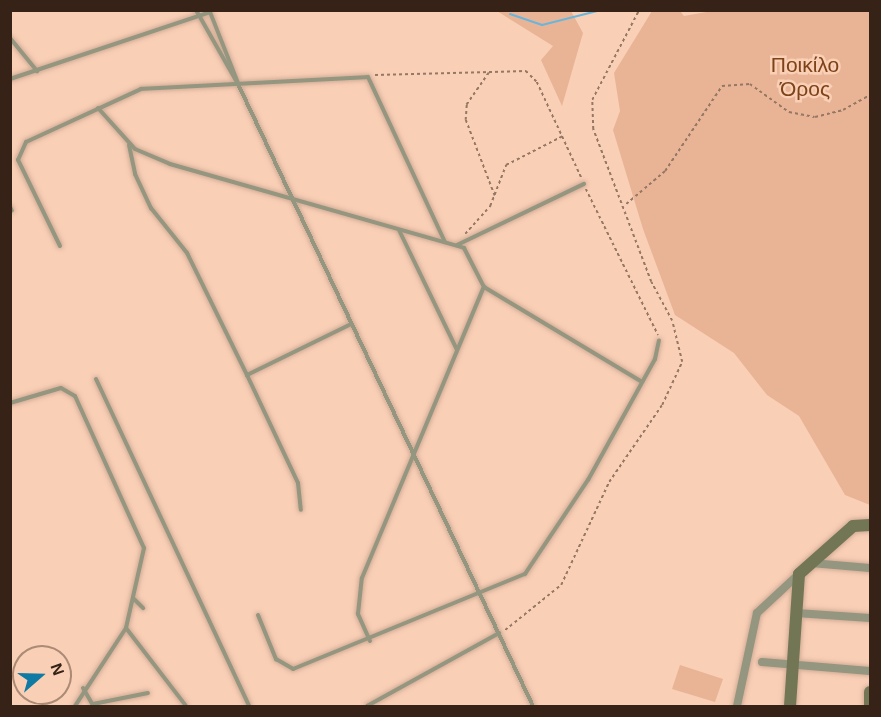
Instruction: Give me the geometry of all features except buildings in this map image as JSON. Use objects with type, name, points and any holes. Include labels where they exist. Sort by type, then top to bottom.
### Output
[{"type":"street","points":[[737,706],[757,613],[853,526],[870,525]]},
{"type":"street","points":[[810,563],[870,568]]},
{"type":"street","points":[[790,706],[799,574]]},
{"type":"street","points":[[796,613],[870,618]]},
{"type":"street","points":[[762,662],[870,671]]},
{"type":"street","points":[[870,693],[870,706]]},
{"type":"lane","points":[[196,10],[238,84]]},
{"type":"lane","points":[[10,79],[210,11],[238,84],[291,201],[414,453],[533,706]]},
{"type":"lane","points":[[10,38],[37,71]]},
{"type":"lane","points":[[60,246],[18,154],[26,142],[98,108],[150,87],[368,77],[445,242]]},
{"type":"lane","points":[[98,108],[129,144],[171,164],[291,201],[464,248],[484,287],[642,382]]},
{"type":"lane","points":[[129,144],[135,174],[151,208],[187,253],[298,483],[301,510]]},
{"type":"lane","points":[[456,245],[584,184]]},
{"type":"lane","points":[[398,229],[458,351]]},
{"type":"lane","points":[[370,641],[358,614],[362,578],[484,287]]},
{"type":"lane","points":[[247,375],[351,324]]},
{"type":"lane","points":[[258,615],[284,668],[370,641],[480,596],[525,574],[538,560],[642,382],[659,340]]},
{"type":"lane","points":[[96,380],[249,706]]},
{"type":"lane","points":[[10,404],[61,388],[78,401],[142,540],[134,599],[126,628],[83,688],[75,706]]},
{"type":"lane","points":[[134,599],[143,608]]},
{"type":"lane","points":[[126,628],[186,706]]},
{"type":"lane","points":[[367,706],[499,633]]},
{"type":"lane","points":[[83,688],[93,705],[148,693]]},
{"type":"path","points":[[639,10],[592,100],[593,129],[625,204],[665,171],[722,86],[750,84],[789,112],[814,117],[843,110],[870,95]]},
{"type":"path","points":[[368,77],[426,70],[526,71],[563,136],[584,184],[622,253],[659,340]]},
{"type":"path","points":[[490,72],[467,105],[465,120],[495,197]]},
{"type":"path","points":[[463,241],[495,197],[506,165],[563,136]]},
{"type":"green space","points":[[497,11],[571,11],[583,33],[562,106],[541,60],[553,46]]},
{"type":"green space","name":"Ποικίλο Όρος","points":[[652,11],[680,11],[684,16],[712,11],[870,11],[870,505],[845,495],[799,416],[767,395],[734,353],[675,315],[643,229],[613,130],[620,111],[614,73]]},
{"type":"green space","points":[[680,665],[723,679],[715,702],[672,689]]},
{"type":"waterway","points":[[510,14],[542,25],[601,10]]}]
